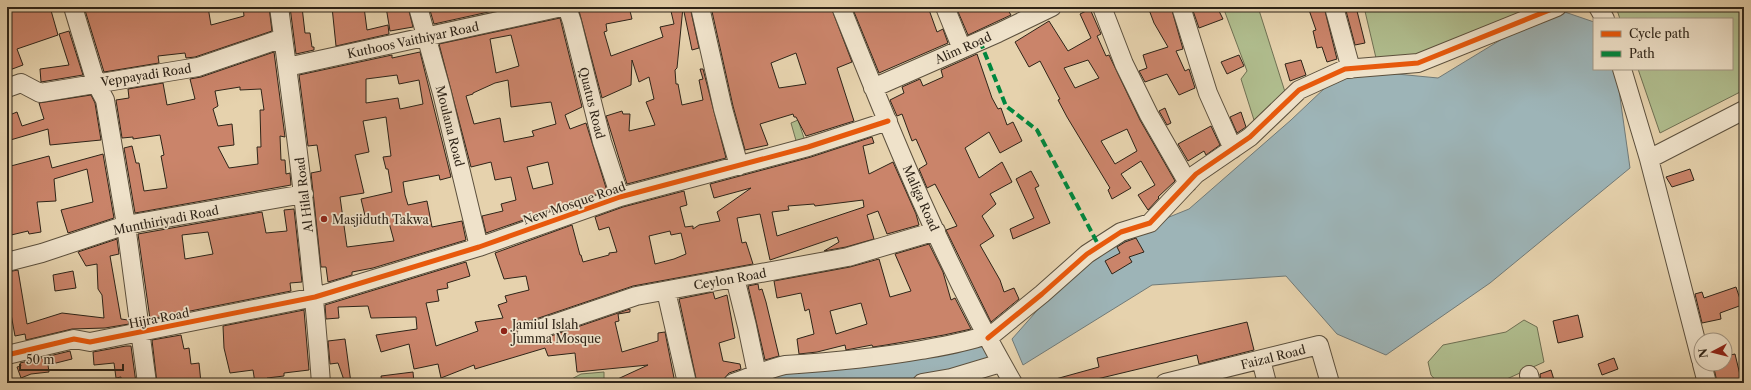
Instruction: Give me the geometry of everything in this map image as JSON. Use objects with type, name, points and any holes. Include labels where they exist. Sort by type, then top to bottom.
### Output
[{"type":"street","points":[[73,7],[96,84],[105,100],[126,225],[147,383]]},
{"type":"street","name":"Al Hilal Road","points":[[279,7],[304,194],[315,297],[321,383]]},
{"type":"street","name":"Moulana Road","points":[[418,7],[442,93],[479,247]]},
{"type":"street","name":"Kuthoos Vaithiyar Road","points":[[287,67],[562,7]]},
{"type":"street","name":"Quatus Road","points":[[567,7],[602,142],[620,197]]},
{"type":"street","points":[[700,7],[723,109],[739,166]]},
{"type":"street","name":"Maliga Road","points":[[841,7],[874,88],[936,231],[987,336],[1013,383]]},
{"type":"street","points":[[945,7],[962,49]]},
{"type":"street","name":"Alim Road","points":[[874,88],[1052,7]]},
{"type":"street","points":[[1102,7],[1124,64],[1149,115],[1188,183]]},
{"type":"street","points":[[1181,7],[1208,93],[1233,149]]},
{"type":"street","points":[[1334,7],[1351,69]]},
{"type":"street","points":[[733,383],[768,369],[785,365],[860,359],[947,346],[987,336],[1042,294],[1086,254],[1121,232],[1150,224],[1196,174],[1250,137],[1299,90],[1345,69],[1418,63],[1557,7]]},
{"type":"street","points":[[1598,7],[1604,18]]},
{"type":"street","name":"Veppayadi Road","points":[[7,88],[21,83],[40,93],[198,67],[283,38]]},
{"type":"street","points":[[1622,70],[1649,158],[1694,332]]},
{"type":"street","points":[[1649,158],[1744,110]]},
{"type":"street","name":"New Mosque Road","points":[[315,297],[479,247],[620,197],[808,147],[888,121]]},
{"type":"street","name":"Munthiriyadi Road","points":[[7,262],[42,253],[126,225],[304,194]]},
{"type":"street","name":"Ceylon Road","points":[[527,333],[636,296],[848,257],[936,231]]},
{"type":"street","points":[[735,278],[757,374]]},
{"type":"street","points":[[666,291],[687,383]]},
{"type":"street","name":"Hijra Road","points":[[7,355],[74,339],[90,342],[315,297]]},
{"type":"street","name":"Faizal Road","points":[[1165,383],[1319,345],[1330,383]]},
{"type":"street","points":[[1261,360],[1267,383]]},
{"type":"street","points":[[922,383],[948,381],[1001,363]]},
{"type":"street","points":[[1704,372],[1707,383]]},
{"type":"green space","points":[[1223,7],[1258,7],[1286,95],[1254,120],[1241,79],[1247,71]]},
{"type":"green space","points":[[1364,7],[1520,7],[1523,16],[1418,63],[1376,58]]},
{"type":"green space","points":[[1616,7],[1744,7],[1744,90],[1660,133],[1638,70],[1733,70],[1733,18],[1620,18]]},
{"type":"green space","points":[[798,120],[805,141],[797,144],[791,123]]},
{"type":"green space","points":[[1524,320],[1537,327],[1544,362],[1498,383],[1438,383],[1431,375],[1428,362],[1443,345],[1506,332]]},
{"type":"green space","points":[[604,372],[604,383],[566,382],[581,374]]},
{"type":"water","points":[[1553,8],[1593,22],[1593,70],[1616,70],[1630,168],[1490,283],[1386,355],[1337,334],[1286,276],[1152,285],[1023,365],[1012,339],[1087,254],[1132,232],[1189,209],[1291,120],[1345,69],[1438,78]]},
{"type":"water","points":[[986,337],[1001,363],[922,383],[733,383]]},
{"type":"building","points":[[7,7],[50,7],[58,35],[17,49],[23,65],[7,71]]},
{"type":"building","points":[[84,7],[208,7],[211,25],[244,16],[243,7],[269,7],[272,31],[195,57],[186,58],[185,53],[158,56],[159,63],[104,72]]},
{"type":"building","points":[[290,7],[302,7],[305,33],[310,33],[312,47],[314,47],[314,50],[296,54]]},
{"type":"building","points":[[332,7],[364,7],[367,30],[388,25],[389,34],[336,46]]},
{"type":"building","points":[[386,7],[408,7],[413,27],[390,31]]},
{"type":"building","points":[[429,7],[502,7],[502,9],[434,24]]},
{"type":"building","points":[[578,7],[629,7],[632,19],[606,24],[607,31],[604,32],[611,56],[663,37],[660,27],[674,24],[670,7],[683,7],[677,68],[675,70],[676,84],[678,84],[682,105],[703,100],[699,80],[703,79],[700,69],[703,69],[726,158],[627,184],[606,116],[622,111],[623,114],[630,114],[629,131],[655,125],[646,102],[654,99],[649,77],[639,82],[632,60],[631,85],[602,98]]},
{"type":"building","points":[[683,7],[690,7],[699,48],[692,50]]},
{"type":"building","points":[[711,7],[831,7],[852,62],[837,68],[854,121],[806,136],[793,114],[760,124],[768,145],[745,150],[733,106]],"holes":[[[796,53],[806,84],[779,88],[771,63]]]},
{"type":"building","points":[[852,7],[928,7],[937,32],[943,29],[948,43],[879,73]]},
{"type":"building","points":[[956,7],[1006,7],[1011,15],[968,35]]},
{"type":"building","points":[[1148,7],[1171,7],[1183,49],[1176,51],[1185,71],[1189,69],[1195,88],[1179,95],[1167,74],[1145,82],[1139,71],[1147,68],[1143,55],[1168,47],[1154,23]]},
{"type":"building","points":[[1217,7],[1223,19],[1199,28],[1192,8]]},
{"type":"building","points":[[1308,7],[1324,7],[1337,59],[1327,62],[1322,47],[1317,48],[1313,31],[1316,30]]},
{"type":"building","points":[[1345,7],[1356,7],[1365,43],[1355,45]]},
{"type":"building","points":[[1090,9],[1101,34],[1097,36],[1106,56],[1109,55],[1140,120],[1175,181],[1158,197],[1159,198],[1148,210],[1138,195],[1155,185],[1141,161],[1121,174],[1131,188],[1112,199],[1108,190],[1110,188],[1067,117],[1058,100],[1060,99],[1040,61],[1029,67],[1015,42],[1049,21],[1068,51],[1091,38],[1080,14]],"holes":[[[1088,60],[1099,78],[1075,88],[1064,68]],[[1127,129],[1137,151],[1115,164],[1101,141]]]},
{"type":"building","points":[[560,18],[582,107],[565,115],[570,129],[586,123],[607,191],[486,233],[482,216],[503,211],[501,204],[516,200],[511,177],[495,180],[491,162],[471,167],[439,44]],"holes":[[[511,35],[519,66],[496,73],[490,39]],[[508,80],[511,107],[551,102],[556,124],[532,131],[534,136],[504,142],[500,118],[474,124],[466,96],[495,83]],[[548,162],[553,184],[533,189],[527,167]]]},
{"type":"building","points":[[69,31],[83,75],[41,82],[40,69],[69,65],[59,34]]},
{"type":"building","points":[[274,52],[285,137],[280,136],[281,160],[285,160],[286,174],[290,173],[291,185],[135,213],[124,148],[132,146],[136,163],[139,163],[144,191],[167,188],[161,156],[164,155],[160,135],[133,139],[133,137],[122,138],[116,100],[129,98],[128,89],[163,83],[167,105],[195,99],[190,79],[201,77]],"holes":[[[240,87],[240,90],[261,89],[264,110],[260,110],[261,147],[257,147],[258,164],[229,168],[218,147],[234,145],[232,124],[218,126],[213,109],[218,106],[215,91]]]},
{"type":"building","points":[[420,52],[451,177],[440,180],[439,175],[403,182],[408,205],[427,201],[432,227],[462,221],[466,240],[373,268],[352,272],[352,275],[328,282],[326,267],[321,267],[311,173],[321,171],[317,145],[308,146],[299,75],[392,55],[392,58]],"holes":[[[397,75],[399,84],[419,80],[423,104],[400,109],[398,98],[366,103],[366,79]],[[386,117],[391,156],[383,157],[386,169],[388,169],[392,192],[361,199],[367,224],[388,219],[394,241],[347,247],[340,197],[364,193],[355,155],[369,152],[363,121]]]},
{"type":"building","points":[[977,54],[992,98],[998,109],[1001,108],[1007,125],[1013,122],[1022,141],[1000,153],[989,132],[965,148],[979,178],[1002,162],[1012,182],[990,194],[996,204],[982,216],[994,236],[980,245],[1000,280],[1004,292],[1014,288],[1019,299],[991,322],[946,230],[957,226],[935,184],[927,188],[919,169],[927,164],[916,139],[912,141],[902,114],[897,116],[890,100],[904,93],[902,87],[920,79],[923,86],[943,77],[941,70]]},
{"type":"building","points":[[1239,55],[1244,66],[1227,74],[1221,62]]},
{"type":"building","points":[[1301,60],[1306,75],[1290,81],[1285,64]]},
{"type":"building","points":[[91,95],[95,103],[101,140],[50,145],[48,129],[7,141],[7,116],[17,112],[22,126],[44,119],[39,103]]},
{"type":"building","points":[[1165,108],[1171,123],[1167,125],[1159,111]]},
{"type":"building","points":[[1241,112],[1246,127],[1237,133],[1230,117]]},
{"type":"building","points":[[1211,126],[1220,145],[1206,155],[1204,151],[1188,161],[1178,144]]},
{"type":"building","points":[[872,137],[874,143],[863,146],[869,174],[893,162],[916,214],[919,225],[887,234],[878,211],[867,215],[874,239],[846,247],[824,251],[839,242],[837,237],[770,260],[760,214],[737,218],[742,243],[746,242],[753,264],[633,286],[524,323],[519,326],[517,331],[517,336],[520,341],[530,343],[630,309],[630,312],[618,314],[619,321],[615,322],[622,352],[658,341],[658,333],[665,332],[675,383],[609,383],[648,365],[577,372],[575,353],[548,356],[545,348],[475,369],[474,365],[441,378],[438,364],[414,369],[409,344],[381,352],[376,335],[417,329],[416,317],[371,318],[368,306],[338,307],[339,318],[326,319],[325,305],[466,262],[470,276],[447,283],[448,288],[437,290],[439,301],[426,303],[436,346],[478,331],[475,322],[503,318],[498,305],[507,302],[505,296],[529,290],[526,276],[504,279],[495,253],[572,225],[583,262],[609,255],[609,253],[617,252],[609,227],[599,230],[595,217],[623,207],[684,191],[687,205],[680,207],[685,227],[693,226],[693,229],[699,225],[720,221],[717,212],[751,188],[714,198],[710,184],[811,157]],"holes":[[[863,200],[864,207],[777,236],[772,212],[789,210],[788,206],[814,204],[815,206]],[[670,231],[671,235],[681,233],[686,254],[655,264],[649,236]]]},
{"type":"building","points":[[103,154],[114,218],[68,233],[61,210],[93,202],[87,169],[54,179],[56,201],[37,202],[41,232],[29,234],[28,231],[7,236],[7,167],[49,156],[52,168]]},
{"type":"building","points":[[1690,169],[1694,180],[1672,187],[1666,177]]},
{"type":"building","points":[[1031,171],[1039,186],[1035,188],[1050,223],[1013,239],[1010,229],[1034,218],[1016,179]]},
{"type":"building","points":[[294,209],[302,282],[290,283],[291,291],[150,319],[138,234],[262,212],[266,233],[287,231],[284,210]],"holes":[[[208,232],[213,254],[185,259],[182,235]]]},
{"type":"building","points":[[1136,238],[1144,252],[1129,257],[1132,262],[1112,274],[1105,261],[1120,253],[1117,247]]},
{"type":"building","points":[[117,239],[119,254],[110,256],[121,319],[128,320],[129,324],[105,328],[72,329],[26,340],[25,334],[15,336],[7,292],[7,272],[18,270],[27,324],[62,313],[104,318],[102,295],[98,289],[97,264],[86,266],[78,252]]},
{"type":"building","points":[[929,244],[943,272],[951,300],[955,298],[971,329],[873,347],[872,345],[846,350],[845,345],[817,352],[799,354],[797,339],[814,334],[809,309],[805,311],[801,293],[777,298],[774,281],[850,267],[879,259],[890,297],[911,291],[895,254]],"holes":[[[861,303],[867,324],[836,334],[830,311]]]},
{"type":"building","points":[[73,271],[76,288],[55,291],[53,275]]},
{"type":"building","points":[[758,284],[759,290],[762,289],[766,302],[779,356],[765,360],[748,286]]},
{"type":"building","points":[[1736,287],[1742,305],[1720,313],[1721,319],[1702,323],[1695,294],[1702,292],[1704,298]]},
{"type":"building","points":[[713,292],[715,299],[727,295],[735,338],[719,343],[723,361],[740,364],[741,369],[729,373],[723,380],[714,381],[715,383],[697,383],[679,299]]},
{"type":"building","points":[[304,310],[309,370],[284,373],[284,376],[267,378],[268,383],[255,383],[253,370],[230,373],[224,348],[223,326]]},
{"type":"building","points":[[1578,315],[1583,337],[1558,343],[1553,321]]},
{"type":"building","points":[[1247,322],[1254,350],[1199,364],[1197,355],[1097,379],[1098,383],[1053,383],[1052,380],[1099,367],[1097,358]]},
{"type":"building","points":[[181,335],[184,349],[189,348],[191,364],[199,363],[201,383],[157,383],[152,340]]},
{"type":"building","points":[[345,339],[351,383],[345,383],[338,363],[330,364],[328,341]]},
{"type":"building","points":[[131,346],[136,383],[121,383],[121,377],[116,378],[114,363],[94,365],[93,352]]},
{"type":"building","points":[[70,351],[72,359],[48,365],[49,372],[31,374],[21,378],[17,367],[21,366],[20,363]]},
{"type":"building","points":[[1733,354],[1735,354],[1741,379],[1734,381],[1734,383],[1724,383],[1723,381],[1717,382],[1715,372],[1733,372]]},
{"type":"building","points":[[1614,358],[1618,369],[1602,375],[1598,364]]},
{"type":"building","points":[[1551,370],[1555,383],[1541,383],[1540,374]]},
{"type":"building","points":[[413,372],[414,383],[382,383],[381,376]]},
{"type":"marked path","points":[[980,41],[1006,106],[1037,130],[1099,246]]},
{"type":"cycle path","points":[[988,338],[1042,294],[1087,254],[1121,232],[1150,223],[1196,174],[1250,137],[1299,90],[1345,69],[1418,63],[1557,7]]},
{"type":"cycle path","points":[[7,355],[74,339],[90,342],[315,297],[479,247],[620,197],[808,147],[888,121]]},
{"type":"place","name":"Masjiduth Takwa","points":[[324,219]]},
{"type":"place","name":"Jamiul Islah Jumma Mosque","points":[[504,331]]}]
